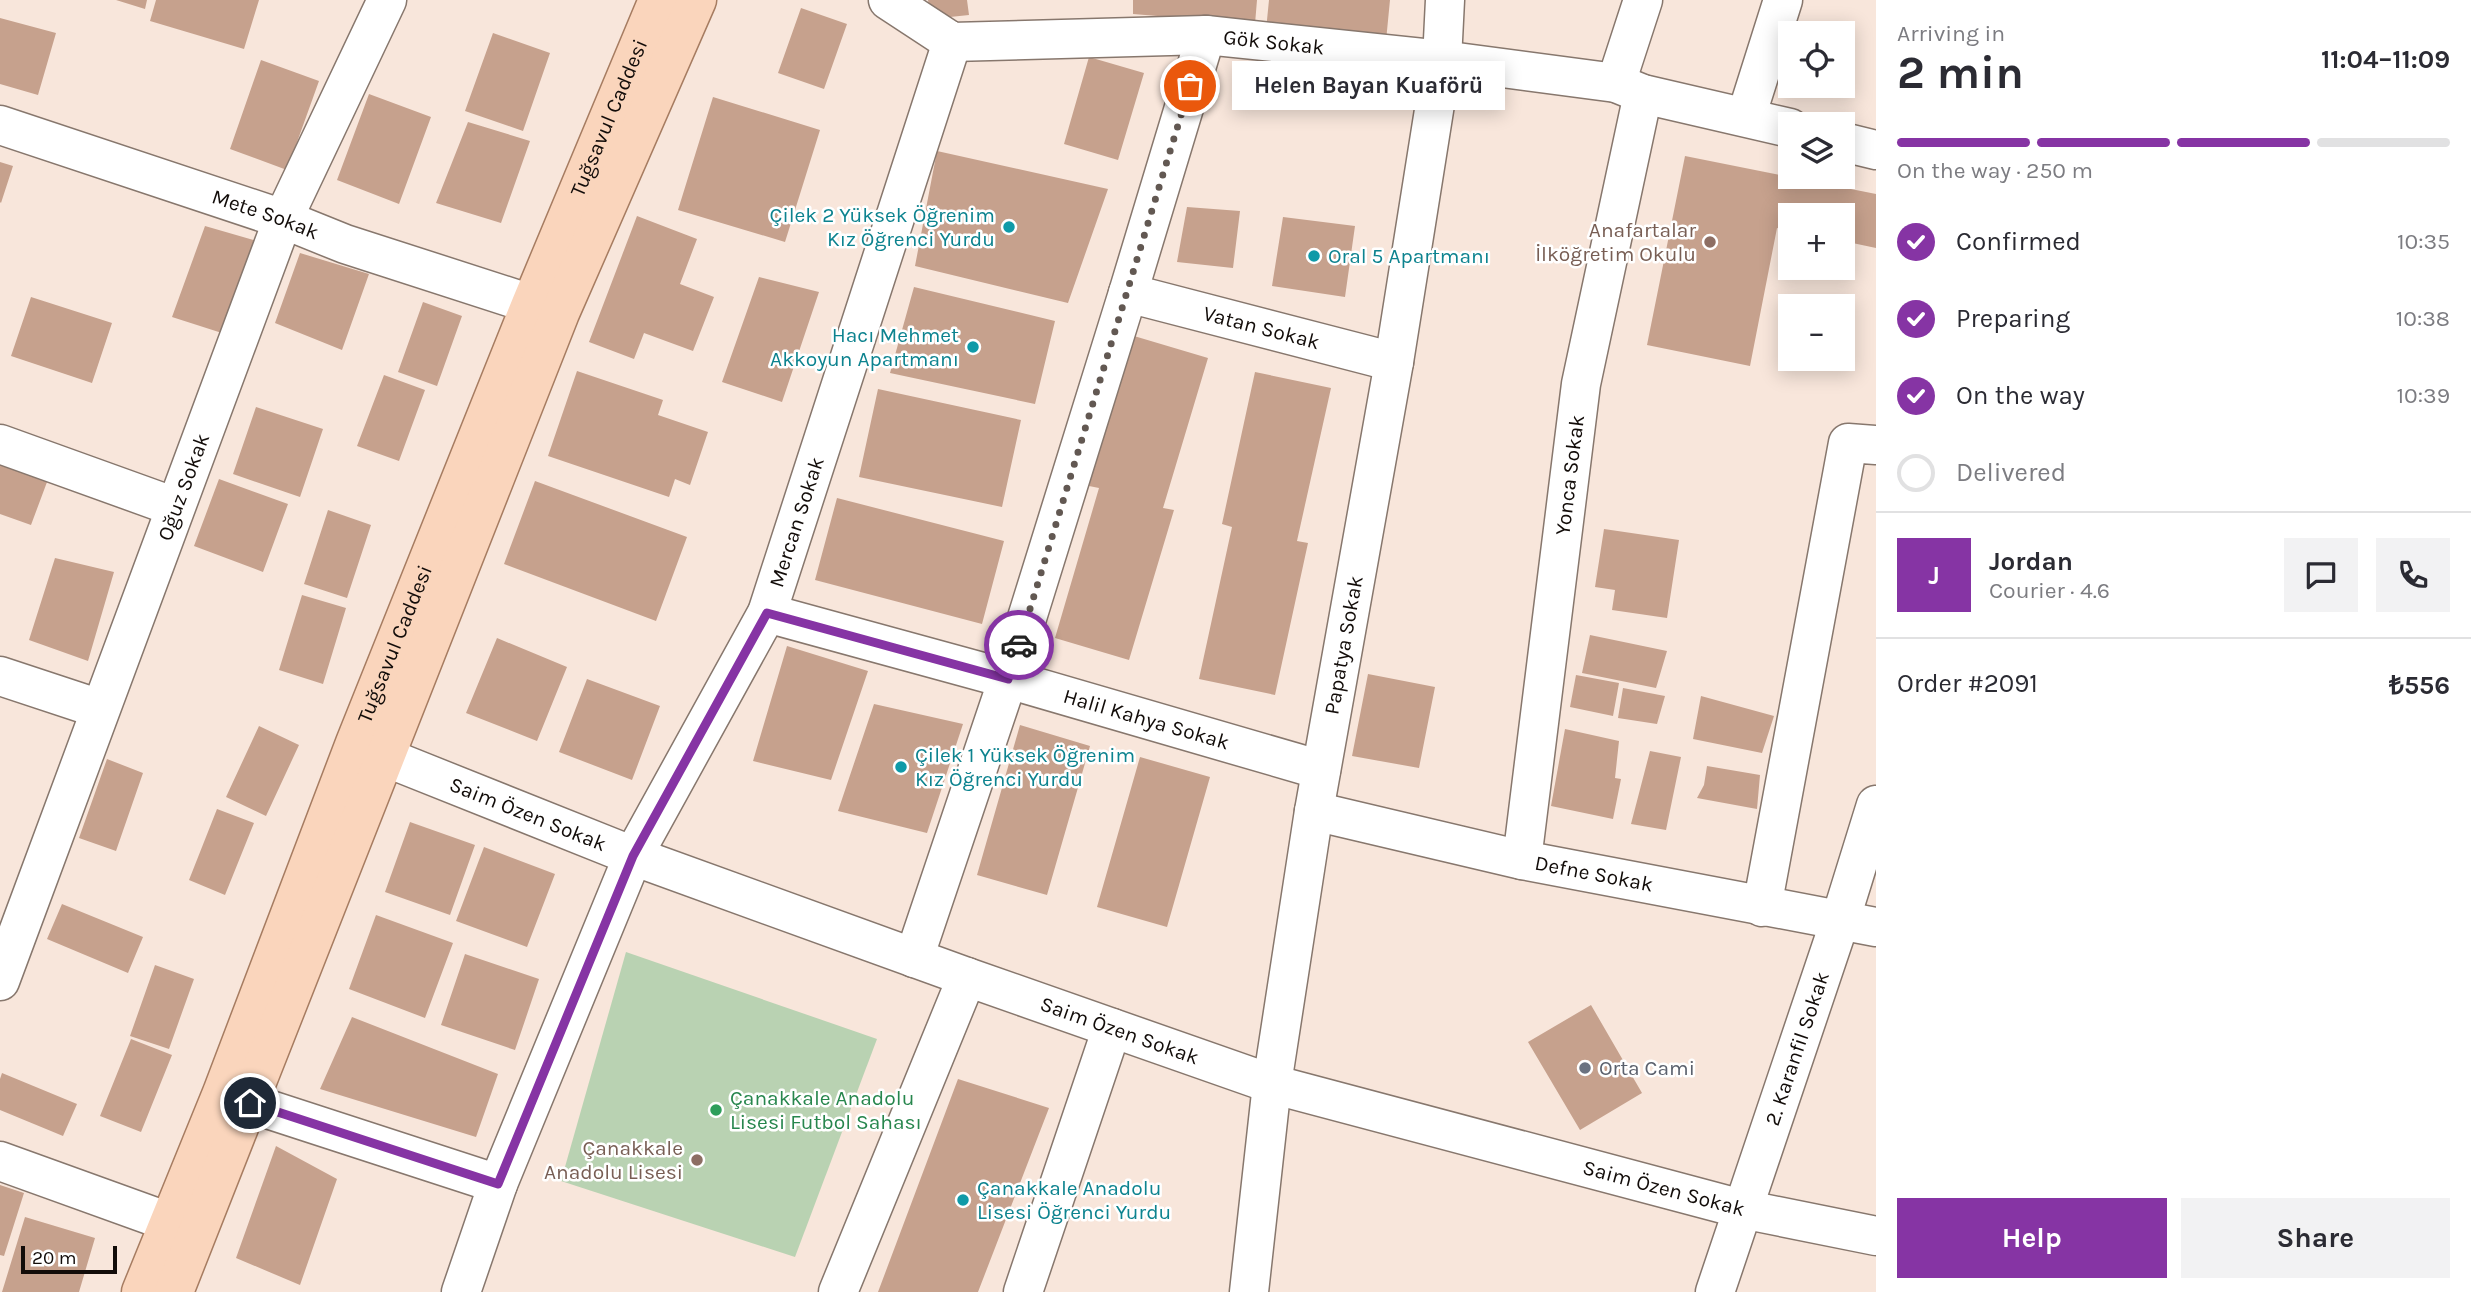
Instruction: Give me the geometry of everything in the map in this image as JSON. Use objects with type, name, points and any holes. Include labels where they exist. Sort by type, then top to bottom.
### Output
[{"type":"main road","name":"Tuğsavul Caddesi","points":[[141,1292],[222,1093],[355,744],[531,304],[658,0]]},
{"type":"main road","points":[[174,1292],[560,313],[697,0]]},
{"type":"street","name":"Oğuz Sokak","points":[[0,981],[283,219],[386,0]]},
{"type":"street","points":[[888,0],[952,42]]},
{"type":"street","name":"Papatya Sokak","points":[[1249,1292],[1272,1084],[1314,811],[1394,362],[1441,60],[1445,0]]},
{"type":"street","name":"Yonca Sokak","points":[[1522,860],[1581,384],[1643,0]]},
{"type":"street","points":[[1746,117],[1783,0]]},
{"type":"street","points":[[914,958],[1008,679],[1206,35]]},
{"type":"street","name":"Gök Sokak","points":[[952,42],[1206,35],[1441,60],[1629,88],[1778,125]]},
{"type":"street","name":"Mercan Sokak","points":[[461,1292],[498,1184],[633,856],[767,613],[952,42]]},
{"type":"street","name":"Mete Sokak","points":[[0,125],[283,219],[345,244],[531,304]]},
{"type":"street","points":[[1855,145],[1876,150]]},
{"type":"street","name":"Vatan Sokak","points":[[1128,293],[1394,362]]},
{"type":"street","points":[[1762,907],[1848,443],[1876,445]]},
{"type":"street","points":[[0,444],[175,507]]},
{"type":"street","name":"Halil Kahya Sokak","points":[[767,613],[1008,679],[1321,770]]},
{"type":"street","points":[[0,676],[100,709]]},
{"type":"street","name":"Saim Özen Sokak","points":[[385,757],[633,856],[1272,1084],[1742,1209],[1876,1236]]},
{"type":"street","name":"2. Karanfil Sokak","points":[[1715,1292],[1742,1209],[1858,924],[1876,805]]},
{"type":"street","name":"Defne Sokak","points":[[1314,811],[1522,860],[1858,924]]},
{"type":"street","points":[[838,1292],[967,977]]},
{"type":"street","points":[[1023,1292],[1112,1028]]},
{"type":"street","points":[[250,1103],[498,1184]]},
{"type":"street","points":[[0,1161],[169,1222]]},
{"type":"green space","name":"Çanakkale Anadolu Lisesi Futbol Sahası","points":[[626,952],[877,1039],[795,1257],[561,1181]]},
{"type":"building","points":[[116,0],[147,0],[145,9]]},
{"type":"building","points":[[156,0],[259,0],[244,49],[150,21]]},
{"type":"building","points":[[928,0],[967,0],[969,15],[931,19]]},
{"type":"building","points":[[1133,0],[1257,0],[1255,24],[1133,14]]},
{"type":"building","points":[[1269,0],[1390,0],[1386,41],[1266,30]]},
{"type":"building","points":[[801,8],[847,24],[824,89],[778,73]]},
{"type":"building","points":[[0,18],[56,33],[38,95],[0,84]]},
{"type":"building","points":[[493,33],[550,53],[523,131],[465,111]]},
{"type":"building","points":[[1089,57],[1144,73],[1118,160],[1064,144]]},
{"type":"building","points":[[261,60],[319,81],[287,170],[230,149]]},
{"type":"building","points":[[369,94],[431,117],[399,204],[337,180]]},
{"type":"building","points":[[713,97],[820,130],[785,242],[678,210]]},
{"type":"building","points":[[468,122],[530,141],[501,223],[436,203]]},
{"type":"building","name":"Çilek 2 Yüksek Öğrenim Kız Öğrenci Yurdu","points":[[937,151],[1108,189],[1068,303],[915,266]]},
{"type":"building","points":[[1685,156],[1778,175],[1778,189],[1851,189],[1876,194],[1876,248],[1855,244],[1855,203],[1778,203],[1778,228],[1750,366],[1647,345]]},
{"type":"building","points":[[0,162],[13,166],[1,203],[0,202]]},
{"type":"building","points":[[1187,207],[1240,211],[1233,268],[1177,262]]},
{"type":"building","points":[[637,216],[697,239],[680,284],[714,297],[693,351],[644,333],[634,359],[589,342]]},
{"type":"building","name":"Oral 5 Apartmanı","points":[[1283,217],[1355,226],[1345,297],[1272,286]]},
{"type":"building","points":[[205,226],[260,242],[225,334],[172,317]]},
{"type":"building","points":[[300,253],[369,274],[342,350],[275,323]]},
{"type":"building","points":[[759,277],[819,292],[782,402],[722,382]]},
{"type":"building","name":"Hacı Mehmet Akkoyun Apartmanı","points":[[914,287],[1055,321],[1035,404],[890,373]]},
{"type":"building","points":[[31,297],[112,323],[92,383],[11,356]]},
{"type":"building","points":[[423,302],[462,316],[437,386],[398,372]]},
{"type":"building","points":[[1134,336],[1208,358],[1163,508],[1174,510],[1129,660],[1055,638],[1099,488],[1089,486]]},
{"type":"building","points":[[577,371],[663,400],[658,415],[708,432],[690,485],[675,479],[669,497],[548,456]]},
{"type":"building","points":[[1255,372],[1331,388],[1297,541],[1308,543],[1275,695],[1199,679],[1232,527],[1222,524]]},
{"type":"building","points":[[384,375],[425,390],[399,461],[357,446]]},
{"type":"building","points":[[878,389],[1021,420],[1002,507],[859,477]]},
{"type":"building","points":[[256,407],[323,429],[300,497],[233,474]]},
{"type":"building","points":[[0,456],[50,474],[31,525],[0,514]]},
{"type":"building","points":[[219,479],[288,504],[263,572],[194,546]]},
{"type":"building","points":[[535,481],[687,537],[656,621],[504,564]]},
{"type":"building","points":[[837,498],[1004,541],[982,624],[815,580]]},
{"type":"building","points":[[328,510],[371,525],[347,598],[304,584]]},
{"type":"building","points":[[1604,529],[1679,540],[1667,618],[1612,610],[1615,590],[1595,587]]},
{"type":"building","points":[[55,558],[114,572],[88,661],[29,640]]},
{"type":"building","points":[[302,595],[346,608],[323,684],[279,670]]},
{"type":"building","points":[[1590,635],[1667,651],[1656,688],[1582,673]]},
{"type":"building","points":[[497,638],[567,667],[537,741],[466,713]]},
{"type":"building","points":[[787,646],[868,671],[831,780],[753,761]]},
{"type":"building","points":[[1368,674],[1435,687],[1419,768],[1352,756]]},
{"type":"building","points":[[1576,675],[1619,683],[1613,716],[1570,707]]},
{"type":"building","points":[[587,679],[660,706],[632,780],[559,752]]},
{"type":"building","points":[[1623,688],[1665,696],[1657,724],[1618,718]]},
{"type":"building","points":[[1701,696],[1774,716],[1762,753],[1693,739]]},
{"type":"building","name":"Çilek 1 Yüksek Öğrenim Kız Öğrenci Yurdu","points":[[874,704],[963,724],[927,833],[838,811]]},
{"type":"building","points":[[1020,725],[1090,746],[1047,895],[977,875]]},
{"type":"building","points":[[259,726],[299,745],[266,816],[226,797]]},
{"type":"building","points":[[1565,729],[1619,741],[1615,778],[1621,779],[1613,819],[1551,806]]},
{"type":"building","points":[[1650,751],[1681,757],[1666,830],[1631,824]]},
{"type":"building","points":[[1140,757],[1210,777],[1167,927],[1097,907]]},
{"type":"building","points":[[107,759],[143,773],[116,851],[79,838]]},
{"type":"building","points":[[1707,766],[1760,775],[1757,809],[1697,798],[1704,785]]},
{"type":"building","points":[[217,809],[254,823],[225,895],[189,880]]},
{"type":"building","points":[[410,822],[475,845],[450,915],[385,892]]},
{"type":"building","points":[[484,847],[555,874],[527,947],[456,921]]},
{"type":"building","points":[[62,904],[143,937],[128,973],[47,939]]},
{"type":"building","points":[[376,915],[453,943],[425,1018],[349,989]]},
{"type":"building","points":[[465,954],[539,979],[515,1050],[441,1025]]},
{"type":"building","points":[[155,965],[194,979],[169,1049],[130,1036]]},
{"type":"building","name":"Orta Cami","points":[[1591,1005],[1642,1093],[1580,1130],[1528,1042]]},
{"type":"building","points":[[352,1017],[498,1074],[476,1137],[320,1089]]},
{"type":"building","points":[[131,1039],[172,1055],[141,1132],[100,1116]]},
{"type":"building","points":[[2,1073],[77,1104],[63,1136],[0,1110]]},
{"type":"building","name":"Çanakkale Anadolu Lisesi Öğrenci Yurdu","points":[[958,1079],[1049,1108],[978,1292],[878,1292]]},
{"type":"building","points":[[276,1146],[337,1179],[300,1285],[236,1258]]},
{"type":"building","points":[[0,1185],[24,1193],[4,1256],[0,1255]]},
{"type":"building","points":[[25,1217],[95,1238],[79,1292],[2,1292]]},
{"type":"way so far","points":[[1019,645],[1121,319],[1190,86]]},
{"type":"place","name":"Helen Bayan Kuaförü","points":[[1190,86]]},
{"type":"place","name":"Çilek 2 Yüksek Öğrenim Kız Öğrenci Yurdu","points":[[1009,227]]},
{"type":"place","name":"Anafartalar İlköğretim Okulu","points":[[1710,242]]},
{"type":"place","name":"Oral 5 Apartmanı","points":[[1314,256]]},
{"type":"place","name":"Hacı Mehmet Akkoyun Apartmanı","points":[[973,347]]},
{"type":"place","name":"Çilek 1 Yüksek Öğrenim Kız Öğrenci Yurdu","points":[[901,767]]},
{"type":"place","name":"Orta Cami","points":[[1585,1068]]},
{"type":"place","name":"Çanakkale Anadolu Lisesi Futbol Sahası","points":[[716,1110]]},
{"type":"place","name":"Çanakkale Anadolu Lisesi","points":[[697,1160]]},
{"type":"place","name":"Çanakkale Anadolu Lisesi Öğrenci Yurdu","points":[[963,1200]]},
{"type":"route","points":[[250,1103],[498,1184],[633,856],[767,613],[1008,679],[1019,645]]}]
